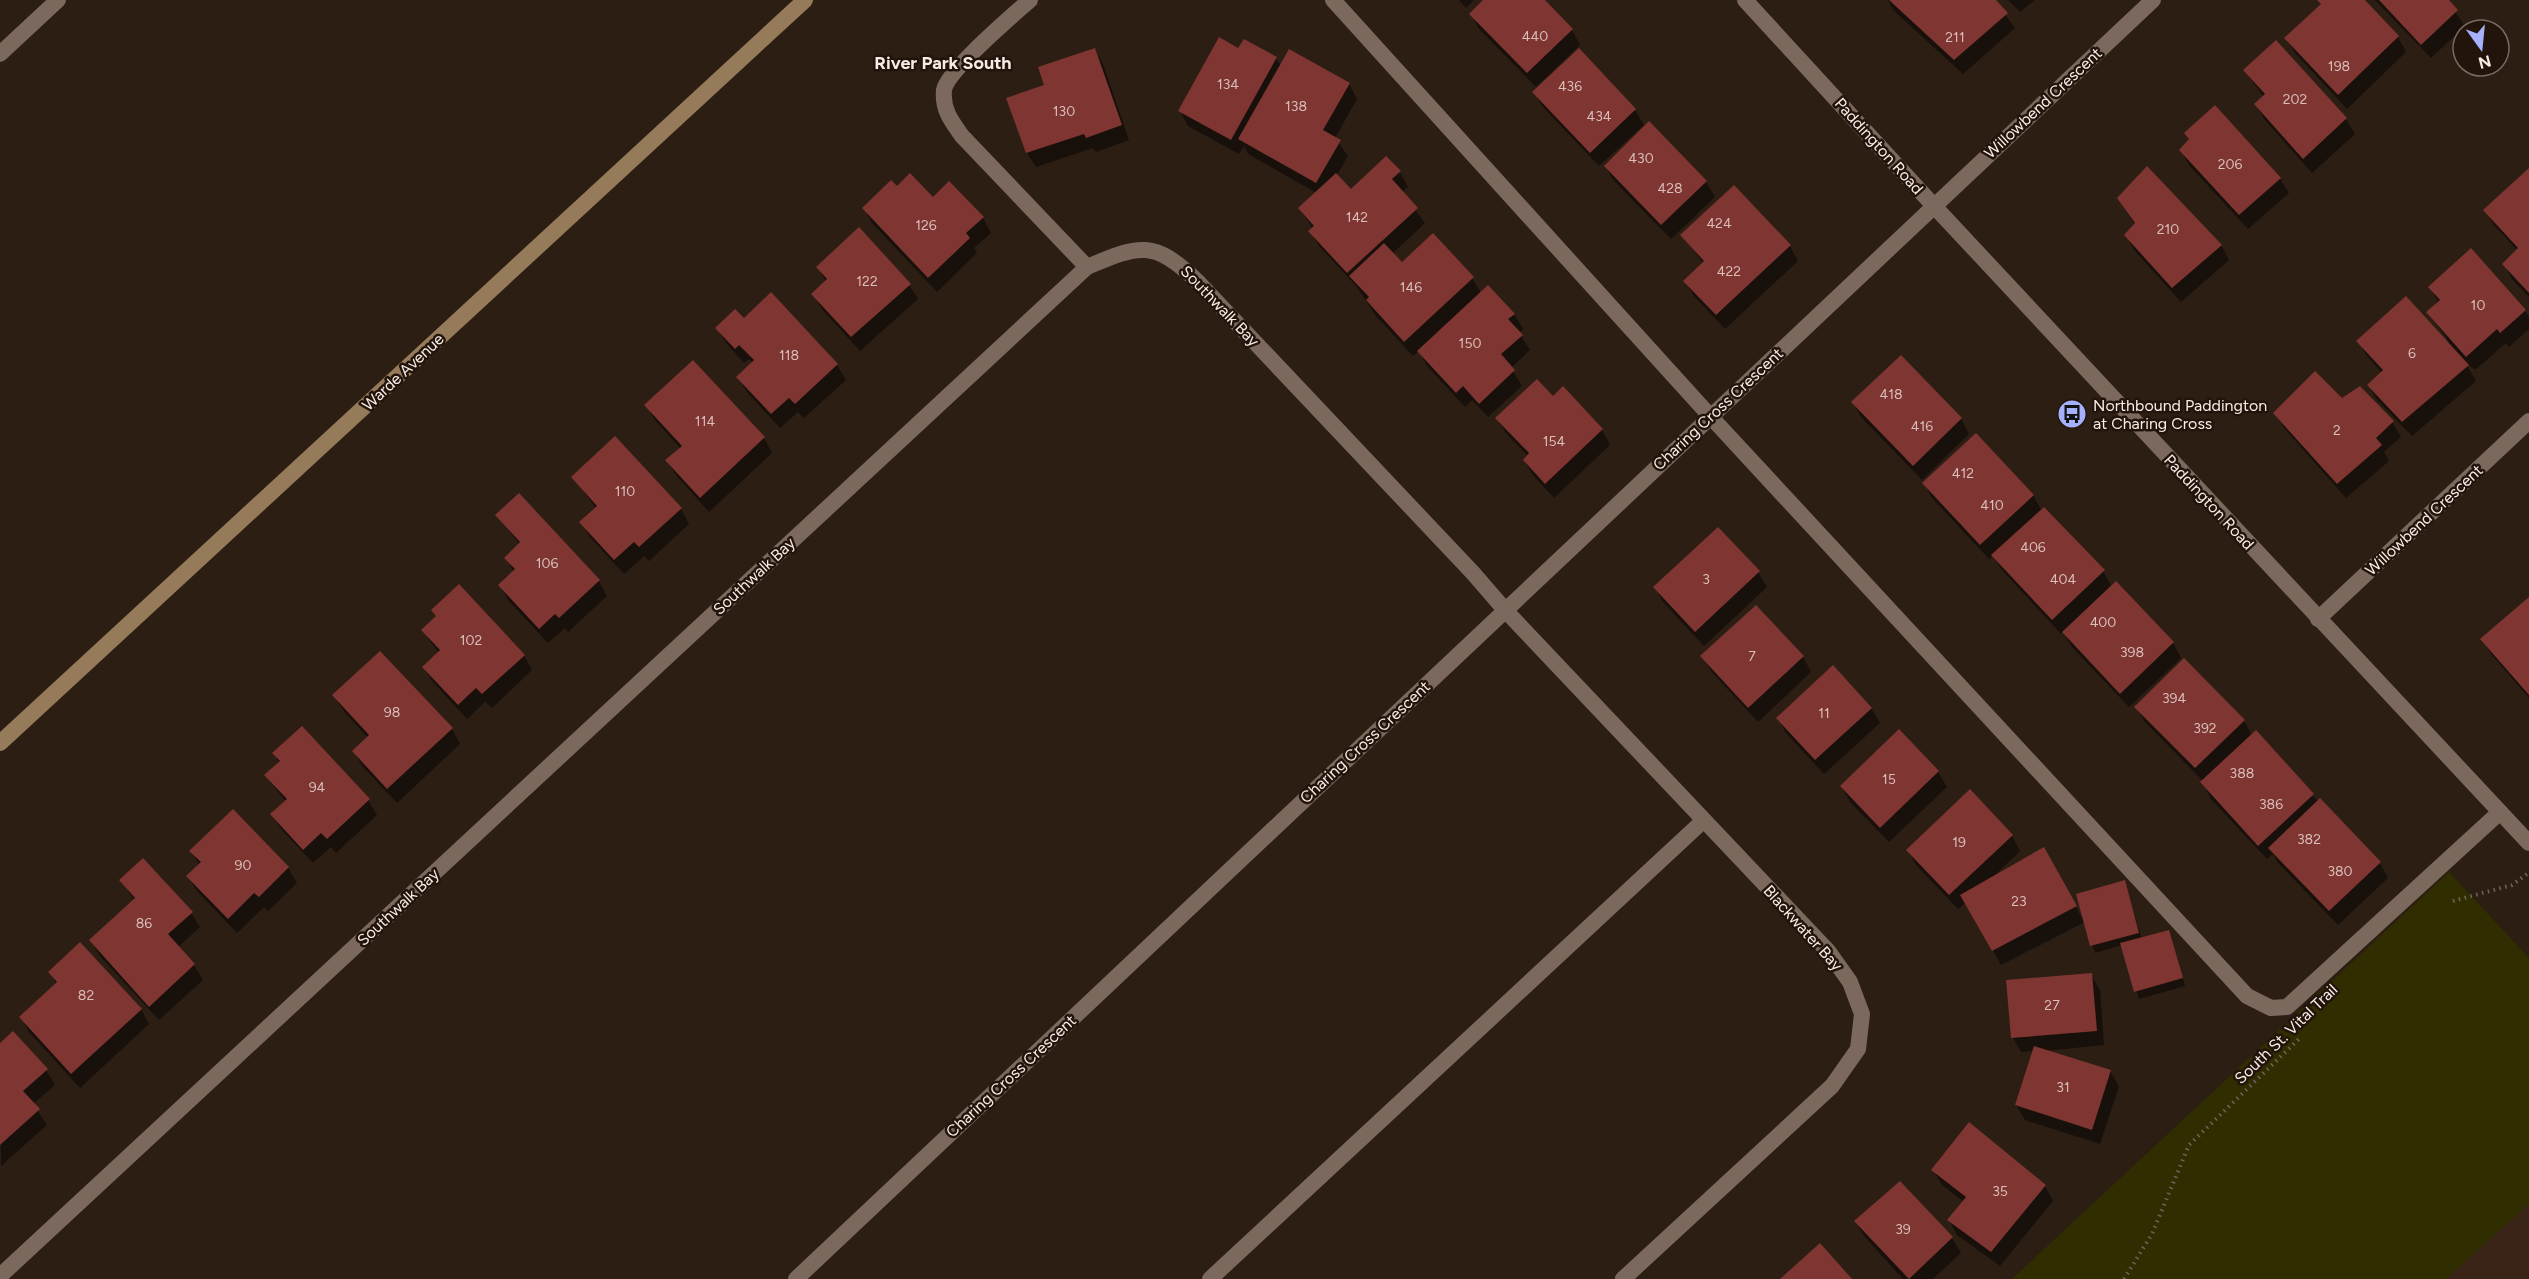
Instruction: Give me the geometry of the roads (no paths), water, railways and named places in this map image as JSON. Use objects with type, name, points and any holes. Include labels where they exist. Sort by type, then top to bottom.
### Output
[{"type":"main road","name":"Warde Avenue","points":[[0,744],[805,0]]},
{"type":"street","points":[[0,54],[58,0]]},
{"type":"street","points":[[1029,0],[958,67],[944,89],[946,113],[962,136],[1087,267]]},
{"type":"street","points":[[1333,0],[1710,416],[2247,996],[2271,1008],[2287,1007],[2500,812]]},
{"type":"street","name":"Paddington Road","points":[[1745,0],[2318,619],[2529,843]]},
{"type":"street","name":"Willowbend Crescent","points":[[1934,206],[2153,0]]},
{"type":"street","name":"Charing Cross Crescent","points":[[796,1279],[1934,206]]},
{"type":"street","name":"Southwalk Bay","points":[[0,1276],[1087,267],[1121,253],[1153,249],[1174,259],[1457,556],[1504,610]]},
{"type":"street","name":"Willowbend Crescent","points":[[2318,619],[2529,421]]},
{"type":"street","name":"Blackwater Bay","points":[[1504,610],[1828,951],[1850,982],[1862,1014],[1858,1049],[1832,1086],[1623,1279]]},
{"type":"street","points":[[1210,1279],[1703,821]]},
{"type":"place","name":"Northbound Paddington at Charing Cross","points":[[2072,414]]},
{"type":"district","name":"River Park South","points":[[943,63]]}]
